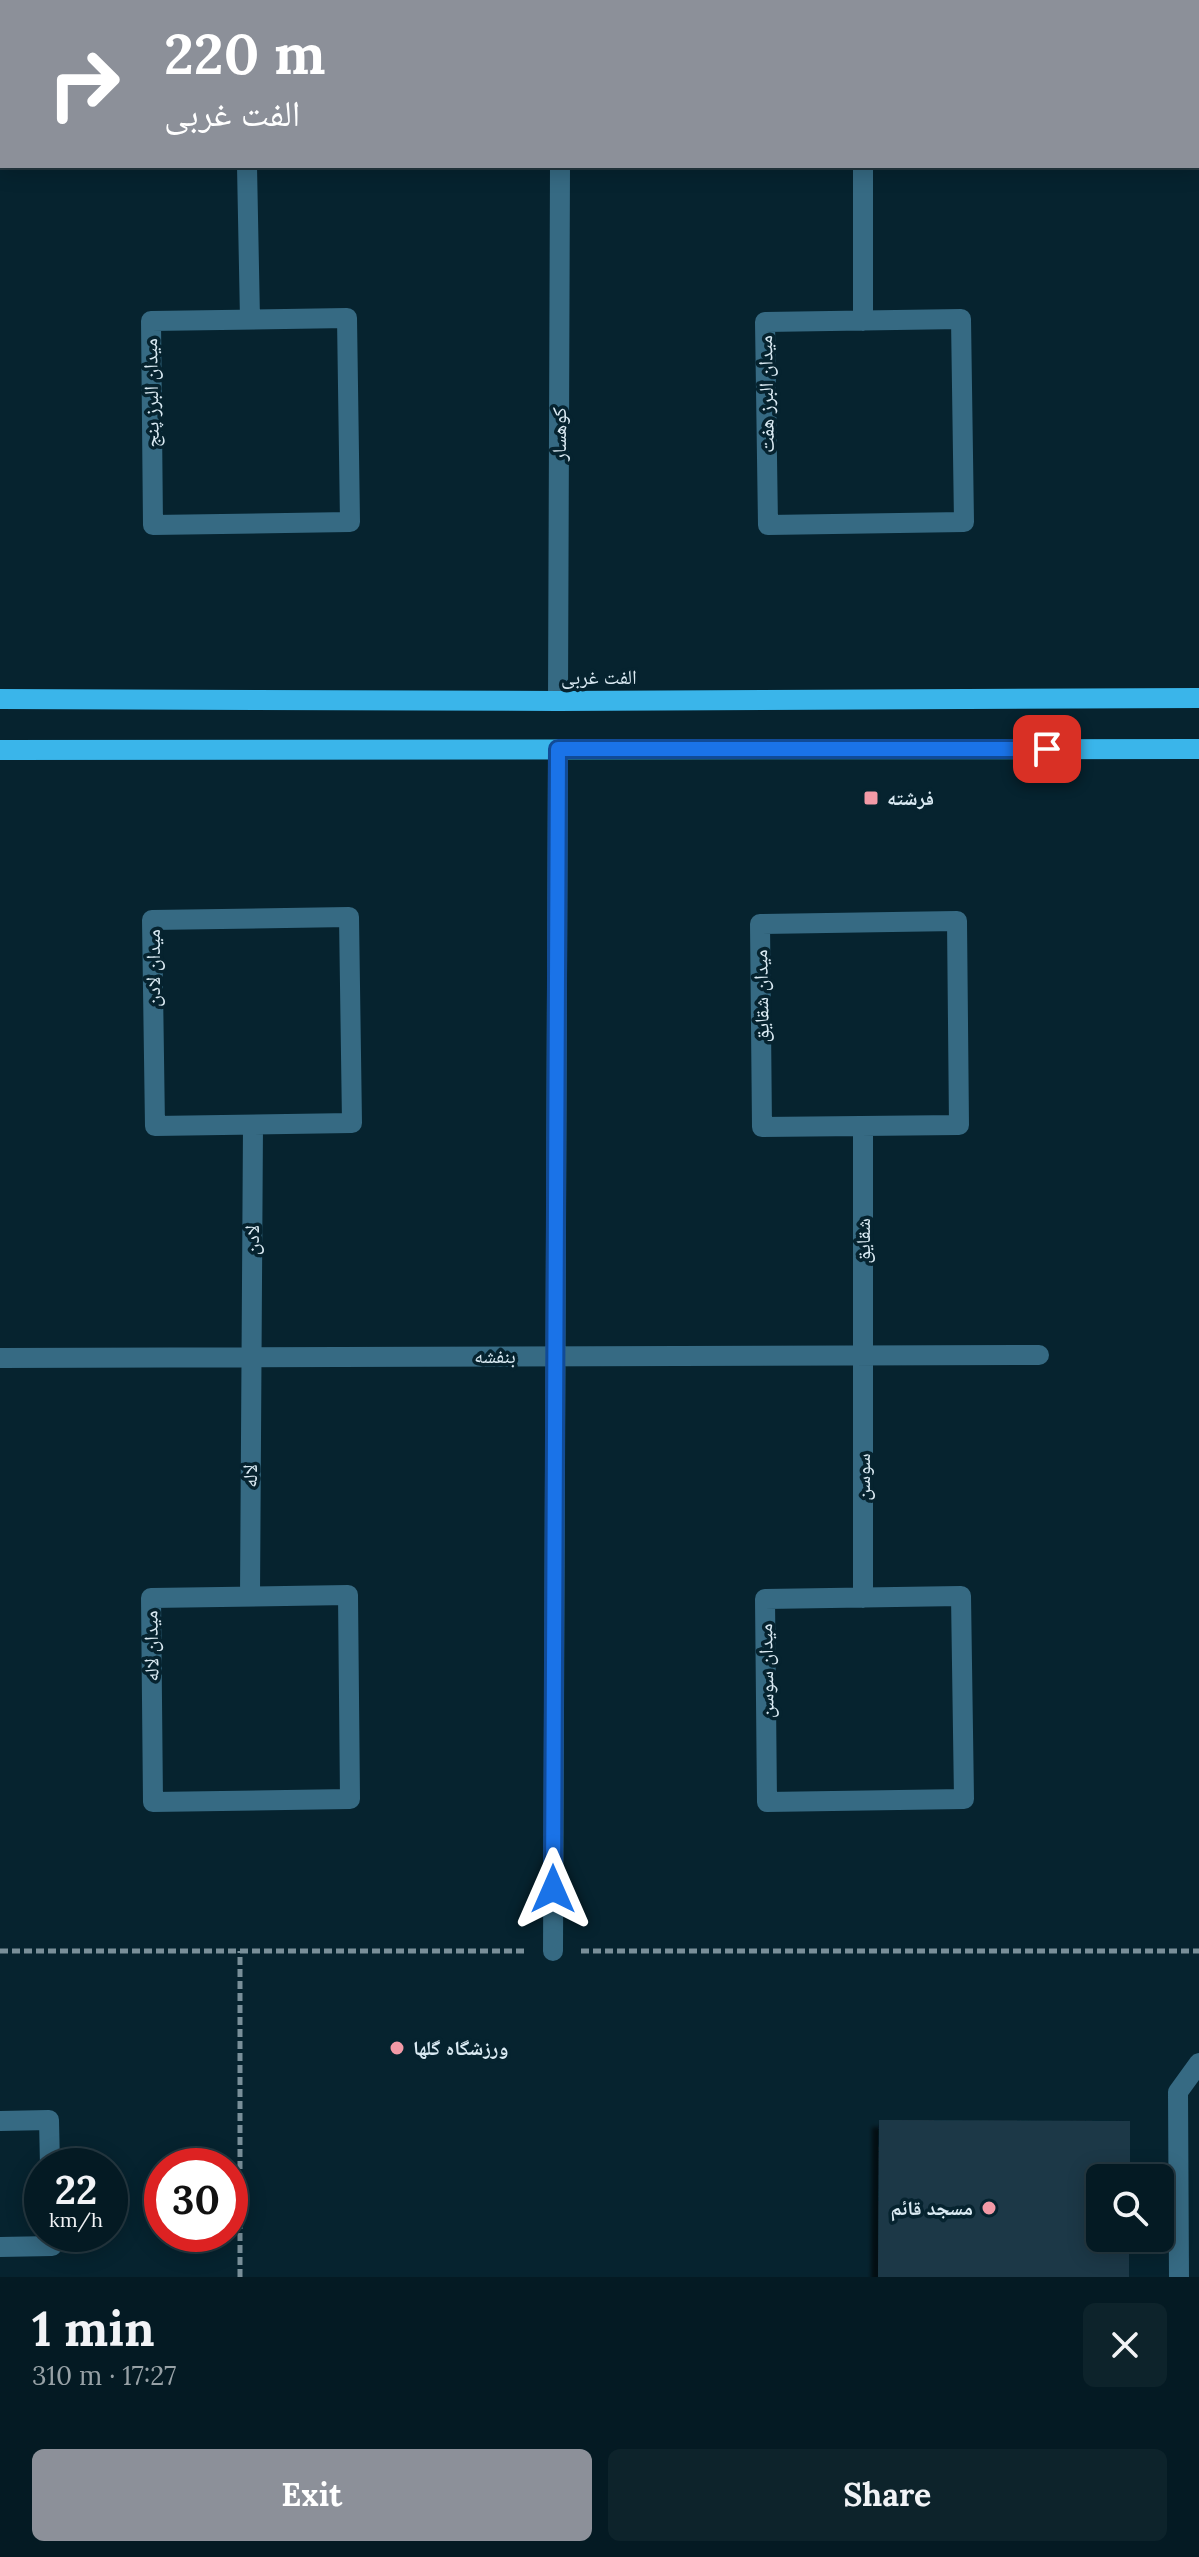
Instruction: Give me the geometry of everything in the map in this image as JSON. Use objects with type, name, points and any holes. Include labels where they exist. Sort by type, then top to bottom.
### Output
[{"type":"main road","name":"الفت غربی","points":[[0,699],[558,701],[1199,698]]},
{"type":"main road","points":[[0,750],[1199,749]]},
{"type":"street","points":[[247,168],[250,319]]},
{"type":"street","name":"کوهسار","points":[[558,701],[560,168]]},
{"type":"street","points":[[863,168],[863,321]]},
{"type":"street","name":"میدان البرز پنج","points":[[347,318],[350,522],[153,525],[151,321],[250,319],[347,318]]},
{"type":"street","name":"میدان البرز هفت","points":[[961,319],[964,522],[768,525],[765,322],[863,321],[961,319]]},
{"type":"street","points":[[553,1951],[558,749]]},
{"type":"street","name":"میدان لادن","points":[[349,917],[352,1123],[253,1125],[155,1126],[152,920],[349,917]]},
{"type":"street","name":"میدان شقایق","points":[[957,921],[959,1125],[863,1126],[762,1127],[760,924],[957,921]]},
{"type":"street","name":"لادن","points":[[251,1356],[253,1125]]},
{"type":"street","name":"شقایق","points":[[863,1126],[863,1356]]},
{"type":"street","name":"بنفشه","points":[[0,1358],[1039,1355]]},
{"type":"street","name":"لاله","points":[[250,1596],[251,1356]]},
{"type":"street","name":"سوسن","points":[[863,1356],[863,1598]]},
{"type":"street","name":"میدان لاله","points":[[348,1595],[350,1799],[153,1802],[151,1598],[250,1596],[348,1595]]},
{"type":"street","name":"میدان سوسن","points":[[961,1596],[964,1799],[767,1802],[765,1599],[863,1598],[961,1596]]},
{"type":"street","points":[[1179,2277],[1178,2092],[1199,2063]]},
{"type":"street","points":[[0,2121],[49,2120],[50,2148]]},
{"type":"street","points":[[0,2247],[24,2247]]},
{"type":"path","points":[[0,1951],[1199,1951]]},
{"type":"path","points":[[240,1951],[240,2277]]},
{"type":"building","name":"مسجد قائم","points":[[879,2120],[1130,2121],[1130,2164],[1086,2164],[1086,2252],[1129,2252],[1129,2277],[878,2277]]},
{"type":"place","name":"فرشته","points":[[871,798]]},
{"type":"place","name":"ورزشگاه گلها","points":[[397,2048]]},
{"type":"place","name":"مسجد قائم","points":[[989,2208]]},
{"type":"route","points":[[553,1889],[558,749],[1047,749]]}]
